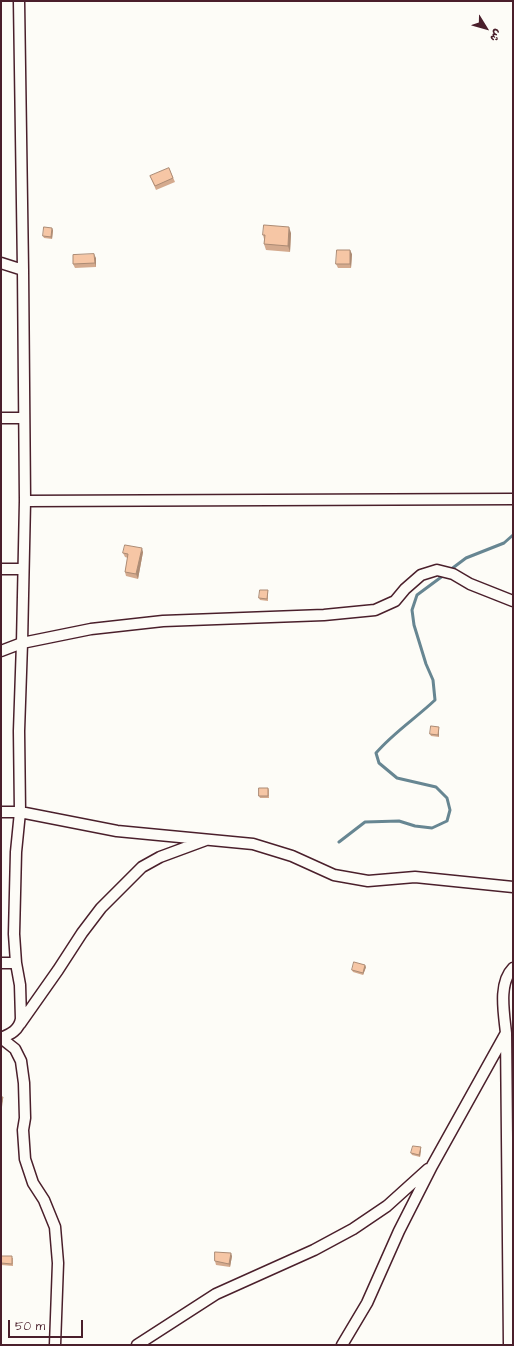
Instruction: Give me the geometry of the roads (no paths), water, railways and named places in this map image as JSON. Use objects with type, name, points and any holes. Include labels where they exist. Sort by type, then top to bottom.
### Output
[{"type":"street","points":[[19,1],[25,501],[22,569],[22,643],[19,731],[20,812],[16,852],[14,934],[16,963],[20,985],[20,1024]]},
{"type":"street","points":[[1,263],[23,270]]},
{"type":"street","points":[[1,418],[24,418]]},
{"type":"street","points":[[25,501],[513,499]]},
{"type":"street","points":[[1,569],[22,569]]},
{"type":"street","points":[[1,651],[22,643],[91,629],[163,621],[324,615],[376,610],[395,601],[405,589],[421,575],[437,570],[453,574],[470,584],[513,601]]},
{"type":"street","points":[[1,812],[20,812],[117,831],[253,844],[292,856],[334,876],[368,881],[415,877],[513,887]]},
{"type":"street","points":[[1,1038],[12,1034],[101,908],[142,867],[160,857],[208,840]]},
{"type":"street","points":[[1,963],[16,963]]},
{"type":"street","points":[[509,1345],[506,1034],[503,988],[507,974],[513,968]]},
{"type":"street","points":[[342,1345],[367,1302],[399,1231],[432,1166],[506,1034]]},
{"type":"street","points":[[1,1038],[15,1049],[21,1061],[24,1083],[25,1118],[23,1130],[25,1159],[33,1183],[44,1200],[55,1227],[58,1263],[55,1345]]},
{"type":"street","points":[[137,1345],[216,1294],[314,1250],[353,1229],[387,1206],[432,1166]]},
{"type":"waterway","points":[[450,570],[466,558],[504,543],[513,535]]},
{"type":"waterway","points":[[339,842],[365,822],[399,821],[415,826],[432,828],[447,821],[450,810],[447,798],[436,787],[397,778],[379,763],[376,753],[435,700],[433,680],[426,664],[414,625],[412,610],[417,595],[444,575]]}]
